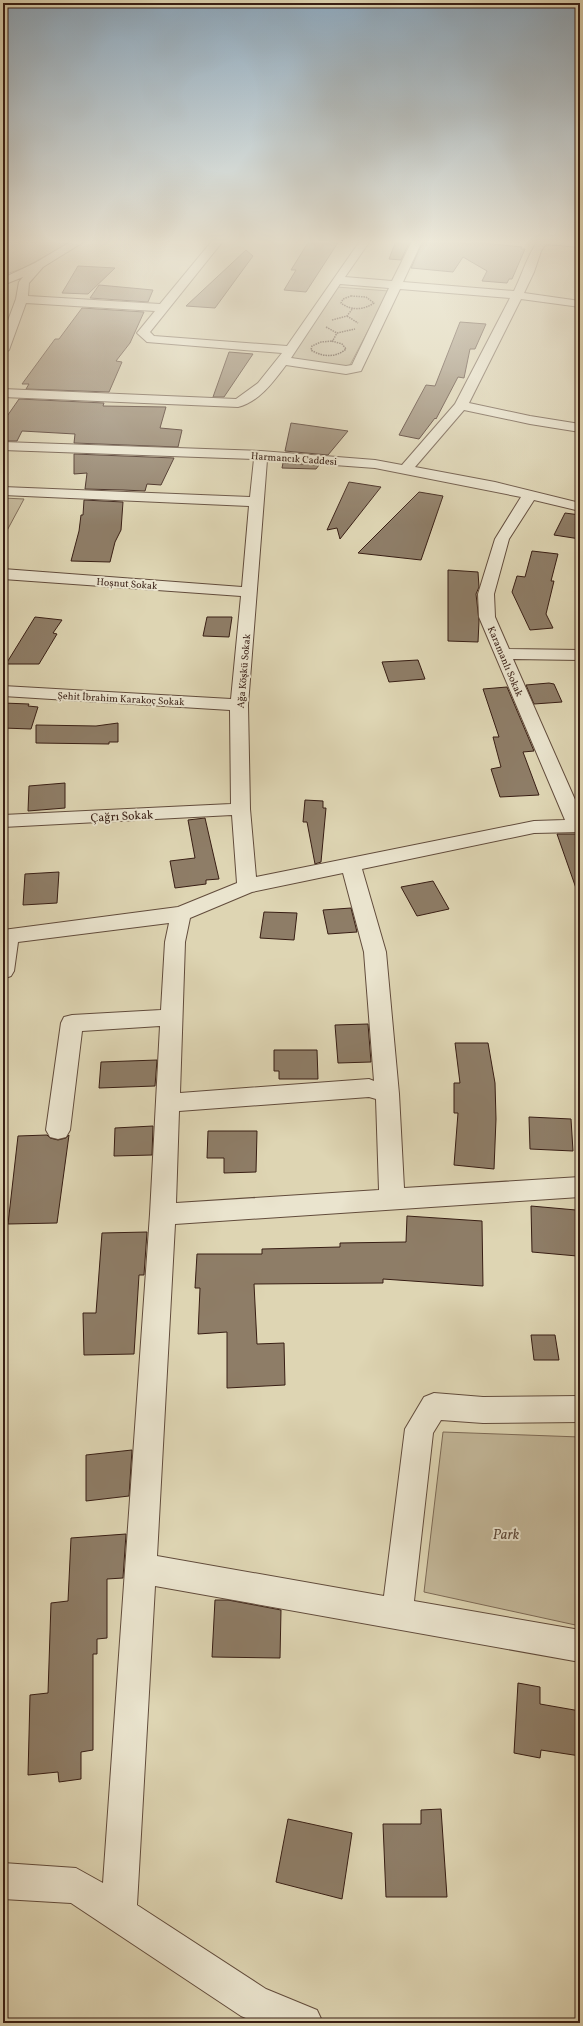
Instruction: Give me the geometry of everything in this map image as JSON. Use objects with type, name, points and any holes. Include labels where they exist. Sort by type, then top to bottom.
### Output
[{"type":"street","points":[[3,350],[8,336]]},
{"type":"street","points":[[147,336],[152,339],[287,355],[346,370],[357,368],[372,336]]},
{"type":"street","points":[[3,393],[238,403],[247,400],[287,355],[300,336]]},
{"type":"street","points":[[406,469],[461,405],[496,336]]},
{"type":"street","points":[[461,405],[530,420],[580,428]]},
{"type":"street","name":"Harmancık Caddesi","points":[[3,446],[261,455],[375,464],[530,494],[580,506]]},
{"type":"street","name":"Ağa Köşkü Sokak","points":[[247,886],[241,809],[239,705],[261,455]]},
{"type":"street","points":[[3,491],[258,502]]},
{"type":"street","name":"Karamanlı Sokak","points":[[530,494],[502,540],[486,594],[487,617],[579,826]]},
{"type":"street","name":"Hoşnut Sokak","points":[[3,574],[250,592]]},
{"type":"street","points":[[503,654],[580,655]]},
{"type":"street","name":"Şehit İbrahim Karakoç Sokak","points":[[3,691],[239,705]]},
{"type":"street","name":"Çağrı Sokak","points":[[3,821],[241,809]]},
{"type":"street","points":[[3,971],[5,937],[181,914],[247,886],[534,827],[579,826]]},
{"type":"street","points":[[351,865],[375,952],[387,1094],[392,1199]]},
{"type":"street","points":[[119,1915],[163,1214],[175,942],[181,914]]},
{"type":"street","points":[[58,1130],[72,1023],[172,1017]]},
{"type":"street","points":[[168,1103],[369,1088],[387,1094]]},
{"type":"street","points":[[163,1214],[580,1187]]},
{"type":"street","points":[[397,1613],[420,1429],[434,1406],[483,1410],[580,1409]]},
{"type":"street","points":[[141,1568],[580,1646]]},
{"type":"street","points":[[3,1881],[76,1886],[254,2003],[304,2023]]},
{"type":"path","points":[[332,342],[336,336]]},
{"type":"path","points":[[332,342],[343,344],[346,348],[345,351],[338,354],[326,355],[315,353],[311,348],[318,343],[332,342]]},
{"type":"green space","points":[[305,336],[366,336],[350,365],[345,367],[295,360],[292,356]]},
{"type":"green space","points":[[3,498],[24,499],[3,538]]},
{"type":"green space","name":"Park","points":[[443,1432],[580,1437],[580,1626],[424,1592]]},
{"type":"building","points":[[62,336],[133,336],[130,343],[116,361],[122,362],[109,392],[26,389],[29,384],[22,384],[55,339],[59,339]]},
{"type":"building","points":[[455,336],[481,336],[475,349],[470,349],[464,378],[458,377],[436,419],[435,418],[419,439],[399,435],[426,385],[435,386]]},
{"type":"building","points":[[229,352],[253,354],[224,397],[213,397]]},
{"type":"building","points":[[19,399],[104,403],[103,406],[166,407],[160,428],[182,430],[178,447],[74,443],[75,434],[22,431],[17,441],[3,441],[3,422]]},
{"type":"building","points":[[291,423],[348,431],[328,455],[285,451]]},
{"type":"building","points":[[74,454],[174,458],[161,485],[147,484],[145,491],[85,489],[87,473],[74,474]]},
{"type":"building","points":[[283,463],[319,465],[316,469],[282,468]]},
{"type":"building","points":[[349,482],[381,487],[340,539],[337,528],[327,530]]},
{"type":"building","points":[[419,492],[443,496],[421,560],[358,553]]},
{"type":"building","points":[[84,500],[123,502],[121,530],[115,542],[110,562],[71,561],[79,531],[81,515],[83,515]]},
{"type":"building","points":[[565,513],[580,515],[580,539],[554,535]]},
{"type":"building","points":[[532,551],[558,554],[551,581],[554,581],[546,614],[553,628],[530,630],[512,592],[517,576],[525,577]]},
{"type":"building","points":[[448,570],[478,572],[479,587],[476,594],[479,621],[478,642],[448,641]]},
{"type":"building","points":[[35,617],[62,620],[53,633],[57,634],[39,664],[6,664]]},
{"type":"building","points":[[207,617],[232,617],[229,637],[203,636]]},
{"type":"building","points":[[418,660],[425,679],[389,682],[382,662]]},
{"type":"building","points":[[554,684],[562,702],[534,704],[526,685]]},
{"type":"building","points":[[507,687],[534,751],[523,752],[539,795],[500,797],[491,769],[501,767],[493,737],[499,737],[483,689]]},
{"type":"building","points":[[3,703],[29,704],[28,706],[38,707],[31,729],[3,728]]},
{"type":"building","points":[[118,723],[118,742],[109,742],[109,744],[36,743],[36,725],[96,726]]},
{"type":"building","points":[[65,783],[65,808],[28,811],[29,786]]},
{"type":"building","points":[[305,800],[323,801],[323,808],[326,808],[321,862],[315,864],[307,822],[303,822]]},
{"type":"building","points":[[205,818],[219,879],[206,880],[206,884],[175,888],[170,861],[195,858],[188,820]]},
{"type":"building","points":[[557,834],[580,834],[580,891],[577,891]]},
{"type":"building","points":[[59,872],[57,903],[23,905],[25,874]]},
{"type":"building","points":[[433,881],[449,909],[417,916],[401,887]]},
{"type":"building","points":[[351,908],[357,932],[328,934],[323,910]]},
{"type":"building","points":[[264,912],[297,913],[294,940],[260,938]]},
{"type":"building","points":[[368,1024],[371,1062],[338,1063],[335,1025]]},
{"type":"building","points":[[455,1043],[488,1043],[495,1083],[496,1119],[494,1169],[454,1165],[458,1113],[454,1113],[454,1083],[460,1083]]},
{"type":"building","points":[[274,1050],[317,1050],[318,1079],[279,1079],[279,1071],[274,1071]]},
{"type":"building","points":[[157,1060],[155,1086],[99,1088],[101,1062]]},
{"type":"building","points":[[529,1117],[571,1119],[573,1151],[530,1149]]},
{"type":"building","points":[[153,1126],[152,1155],[114,1156],[115,1128]]},
{"type":"building","points":[[208,1131],[257,1131],[256,1172],[224,1173],[224,1158],[207,1158]]},
{"type":"building","points":[[47,1135],[50,1138],[58,1140],[66,1138],[69,1135],[57,1223],[8,1224],[18,1136]]},
{"type":"building","points":[[531,1206],[576,1210],[577,1256],[532,1252]]},
{"type":"building","points":[[407,1216],[482,1221],[483,1286],[383,1279],[383,1283],[254,1284],[257,1344],[284,1343],[285,1385],[227,1388],[227,1332],[198,1334],[200,1288],[195,1288],[197,1254],[262,1254],[262,1249],[340,1247],[340,1243],[406,1242]]},
{"type":"building","points":[[147,1232],[144,1275],[139,1275],[134,1354],[84,1355],[83,1313],[96,1313],[102,1233]]},
{"type":"building","points":[[531,1335],[555,1335],[559,1360],[534,1360]]},
{"type":"building","points":[[132,1450],[129,1496],[86,1501],[86,1455]]},
{"type":"building","points":[[126,1534],[123,1578],[107,1579],[107,1638],[97,1639],[97,1654],[93,1654],[93,1750],[81,1752],[81,1779],[59,1782],[58,1772],[28,1775],[30,1695],[48,1693],[51,1603],[68,1601],[71,1538]]},
{"type":"building","points":[[215,1600],[228,1600],[281,1610],[280,1658],[212,1657]]},
{"type":"building","points":[[518,1683],[540,1687],[540,1704],[580,1711],[580,1756],[541,1750],[540,1758],[514,1753]]},
{"type":"building","points":[[441,1809],[447,1897],[386,1897],[383,1824],[421,1824],[421,1810]]},
{"type":"building","points":[[288,1819],[352,1833],[342,1899],[276,1882]]}]
